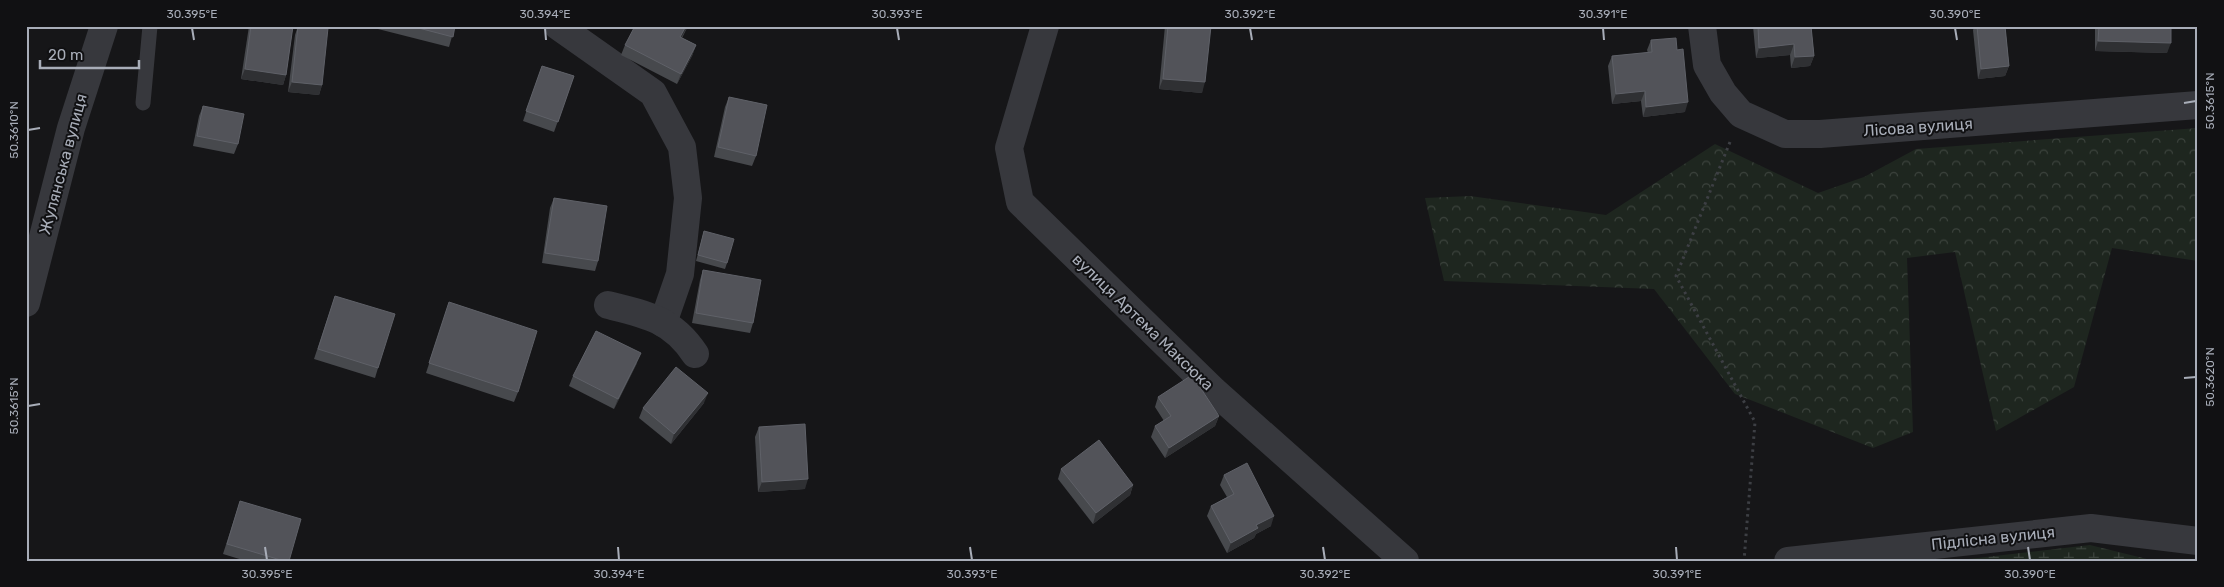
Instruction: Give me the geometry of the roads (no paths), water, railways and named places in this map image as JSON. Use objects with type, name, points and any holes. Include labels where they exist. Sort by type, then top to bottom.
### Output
[{"type":"street","name":"Жулянська вулиця","points":[[26,302],[71,128],[104,26]]},
{"type":"street","points":[[558,26],[653,93],[682,148],[688,198],[680,274],[663,323]]},
{"type":"street","name":"вулиця Артема Максюка","points":[[1044,26],[1009,148],[1020,202],[1214,391],[1406,561]]},
{"type":"street","name":"Лісова вулиця","points":[[1702,26],[1707,65],[1723,93],[1741,114],[1785,134],[1820,134],[2198,105]]},
{"type":"street","points":[[608,304],[651,316],[684,337],[695,354]]},
{"type":"street","name":"Підлісна вулиця","points":[[1788,561],[2091,528],[2198,541]]},
{"type":"lane","points":[[143,103],[150,26]]}]
